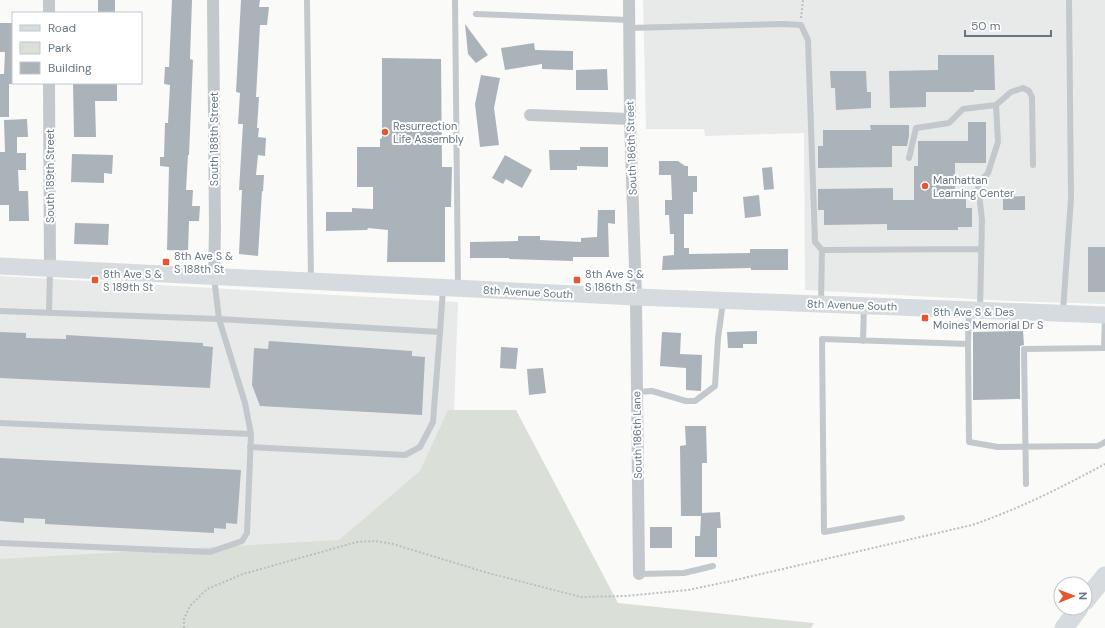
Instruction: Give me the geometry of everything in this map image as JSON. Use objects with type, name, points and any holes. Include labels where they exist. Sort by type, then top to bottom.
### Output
[{"type":"main road","points":[[1093,591],[1105,576]]},
{"type":"main road","points":[[1064,628],[1073,616]]},
{"type":"street","points":[[49,0],[49,12]]},
{"type":"street","name":"South 188th Street","points":[[213,0],[214,277]]},
{"type":"street","name":"South 186th Street","points":[[629,0],[630,119],[636,297]]},
{"type":"street","name":"South 189th Street","points":[[49,84],[50,269]]},
{"type":"street","points":[[530,115],[630,119]]},
{"type":"street","name":"8th Avenue South","points":[[0,266],[636,297],[1105,315]]},
{"type":"street","name":"South 186th Lane","points":[[636,297],[639,574]]},
{"type":"lane","points":[[307,0],[311,282]]},
{"type":"lane","points":[[250,447],[405,455],[420,447],[433,422],[440,332],[451,288],[455,0]]},
{"type":"lane","points":[[1062,313],[1071,198],[1069,0]]},
{"type":"lane","points":[[476,14],[629,24],[801,25],[808,40],[816,242],[822,250],[821,304]]},
{"type":"lane","points":[[909,158],[916,128],[949,123],[962,109],[996,105],[1011,92],[1023,88],[1029,91],[1032,97],[1033,165]]},
{"type":"lane","points":[[996,105],[998,142],[988,173],[978,184],[982,220],[981,249],[968,344],[969,442],[998,447],[1098,446],[1105,442]]},
{"type":"lane","points":[[822,250],[981,249]]},
{"type":"lane","points":[[49,313],[50,269]]},
{"type":"lane","points":[[0,543],[210,552],[242,541],[247,533],[251,434],[246,403],[219,319],[214,277]]},
{"type":"lane","points":[[637,392],[652,391],[686,401],[695,401],[714,386],[723,300]]},
{"type":"lane","points":[[863,341],[864,305]]},
{"type":"lane","points":[[0,311],[219,319],[440,332]]},
{"type":"lane","points":[[1026,484],[1024,349],[1104,348],[1105,315]]},
{"type":"lane","points":[[902,518],[824,532],[822,339],[968,344]]},
{"type":"lane","points":[[0,423],[251,434]]},
{"type":"lane","points":[[639,574],[684,572],[712,566]]},
{"type":"path","points":[[801,25],[803,0]]},
{"type":"path","points":[[184,628],[184,619],[190,606],[207,589],[243,574],[357,542],[374,541],[393,544],[488,573],[580,597],[626,596],[688,590],[972,525],[997,517],[1051,493],[1105,464]]},
{"type":"shaded area","name":"Manhattan Learning Center","points":[[643,0],[1105,0],[1105,304],[1009,301],[805,290],[804,133],[705,136],[704,129],[646,129]]},
{"type":"shaded area","points":[[0,276],[458,302],[453,439],[357,548],[0,572]]},
{"type":"green space","points":[[448,410],[516,410],[618,603],[814,623],[811,628],[0,628],[0,559],[339,540],[420,471]]},
{"type":"building","points":[[98,0],[115,0],[115,12],[98,12]]},
{"type":"building","points":[[172,0],[192,0],[190,59],[193,60],[186,190],[193,190],[192,206],[200,206],[199,221],[189,221],[188,251],[167,250],[169,167],[160,166],[160,157],[164,157],[165,123],[168,123],[170,85],[164,84],[165,67],[169,67]]},
{"type":"building","points":[[241,0],[260,0],[259,7],[269,7],[267,25],[260,25],[256,97],[259,97],[257,128],[259,128],[258,137],[266,138],[265,156],[258,155],[256,175],[264,175],[258,256],[239,254],[242,190],[239,190],[243,124],[238,124],[240,93],[236,92]]},
{"type":"building","points":[[0,23],[12,23],[12,84],[9,84],[9,117],[0,117],[0,74],[4,74],[5,52],[0,52]]},
{"type":"building","points":[[465,24],[488,55],[476,63],[468,54]]},
{"type":"building","points":[[534,43],[535,50],[573,51],[573,70],[542,69],[542,64],[505,70],[501,48]]},
{"type":"building","points":[[938,55],[994,55],[995,90],[974,90],[974,92],[926,92],[926,107],[890,108],[889,71],[938,70]]},
{"type":"building","points":[[382,58],[441,59],[442,167],[452,167],[451,207],[445,207],[445,262],[387,262],[388,230],[368,228],[367,230],[326,231],[326,212],[352,212],[352,208],[373,209],[373,187],[357,187],[357,147],[380,147],[380,139],[382,138]]},
{"type":"building","points":[[607,69],[608,90],[576,90],[576,70]]},
{"type":"building","points":[[830,71],[866,71],[867,92],[871,92],[871,108],[836,110],[835,88],[831,88]]},
{"type":"building","points":[[481,75],[500,78],[494,108],[499,145],[480,147],[475,104]]},
{"type":"building","points":[[73,84],[117,84],[117,101],[95,101],[96,137],[74,137]]},
{"type":"building","points":[[27,119],[28,137],[17,137],[17,153],[26,153],[26,170],[18,170],[19,191],[28,191],[29,221],[9,221],[9,205],[0,205],[0,152],[5,152],[4,120]]},
{"type":"building","points":[[968,122],[986,122],[986,163],[955,163],[955,194],[966,194],[966,208],[972,208],[972,227],[958,227],[958,230],[887,230],[887,224],[824,225],[824,210],[818,210],[818,189],[893,188],[893,200],[914,200],[914,166],[918,166],[918,141],[968,141]]},
{"type":"building","points":[[870,125],[909,125],[907,146],[892,146],[892,167],[818,168],[818,146],[823,146],[823,130],[871,130]]},
{"type":"building","points":[[580,147],[608,147],[608,167],[577,166],[577,170],[550,170],[549,150],[580,150]]},
{"type":"building","points":[[72,154],[113,155],[112,174],[104,173],[104,183],[71,182]]},
{"type":"building","points":[[505,155],[532,170],[522,188],[506,179],[503,184],[492,178]]},
{"type":"building","points":[[659,161],[678,161],[685,166],[688,166],[688,176],[697,176],[697,192],[693,192],[693,214],[684,214],[684,248],[689,248],[689,254],[750,253],[750,249],[788,249],[788,270],[751,270],[751,268],[662,270],[663,256],[674,255],[674,234],[670,234],[669,215],[665,215],[665,200],[672,200],[671,175],[659,175]]},
{"type":"building","points":[[772,167],[774,189],[764,190],[762,168]]},
{"type":"building","points":[[759,195],[761,216],[745,218],[743,197]]},
{"type":"building","points":[[1025,196],[1025,210],[1003,210],[1003,197]]},
{"type":"building","points":[[598,210],[615,210],[615,224],[608,223],[609,257],[573,257],[573,261],[470,258],[470,242],[518,241],[518,236],[540,236],[540,240],[581,242],[581,238],[597,237]]},
{"type":"building","points":[[75,223],[109,224],[108,245],[74,244]]},
{"type":"building","points":[[1088,247],[1105,247],[1105,292],[1088,292]]},
{"type":"building","points":[[757,331],[757,344],[743,344],[743,348],[728,348],[727,332]]},
{"type":"building","points":[[1023,331],[1024,345],[1020,346],[1020,399],[973,400],[973,332]]},
{"type":"building","points":[[0,332],[26,333],[26,338],[66,339],[66,335],[203,343],[203,346],[213,347],[210,388],[0,378]]},
{"type":"building","points":[[662,332],[681,333],[680,354],[702,355],[701,391],[686,390],[686,368],[660,366]]},
{"type":"building","points":[[269,341],[412,351],[412,356],[425,357],[422,415],[260,406],[252,385],[254,348],[268,349]]},
{"type":"building","points":[[501,347],[518,348],[516,369],[500,368]]},
{"type":"building","points":[[543,368],[546,393],[529,395],[527,369]]},
{"type":"building","points":[[685,426],[706,426],[707,463],[702,463],[702,513],[720,512],[721,528],[717,528],[717,557],[695,557],[695,536],[700,536],[701,516],[681,516],[680,446],[686,445]]},
{"type":"building","points":[[0,458],[241,470],[237,524],[226,523],[226,529],[214,528],[214,533],[45,524],[45,519],[24,518],[24,523],[0,521]]},
{"type":"building","points":[[650,527],[672,527],[672,548],[650,548]]},
{"type":"place","name":"Resurrection Life Assembly","points":[[385,132]]},
{"type":"place","name":"Manhattan Learning Center","points":[[925,186]]},
{"type":"place","name":"8th Ave S & S 188th St","points":[[166,262]]},
{"type":"place","name":"8th Ave S & S 189th St","points":[[95,280]]},
{"type":"place","name":"8th Ave S & S 186th St","points":[[577,280]]},
{"type":"place","name":"8th Ave S & Des Moines Memorial Dr S","points":[[925,318]]}]
